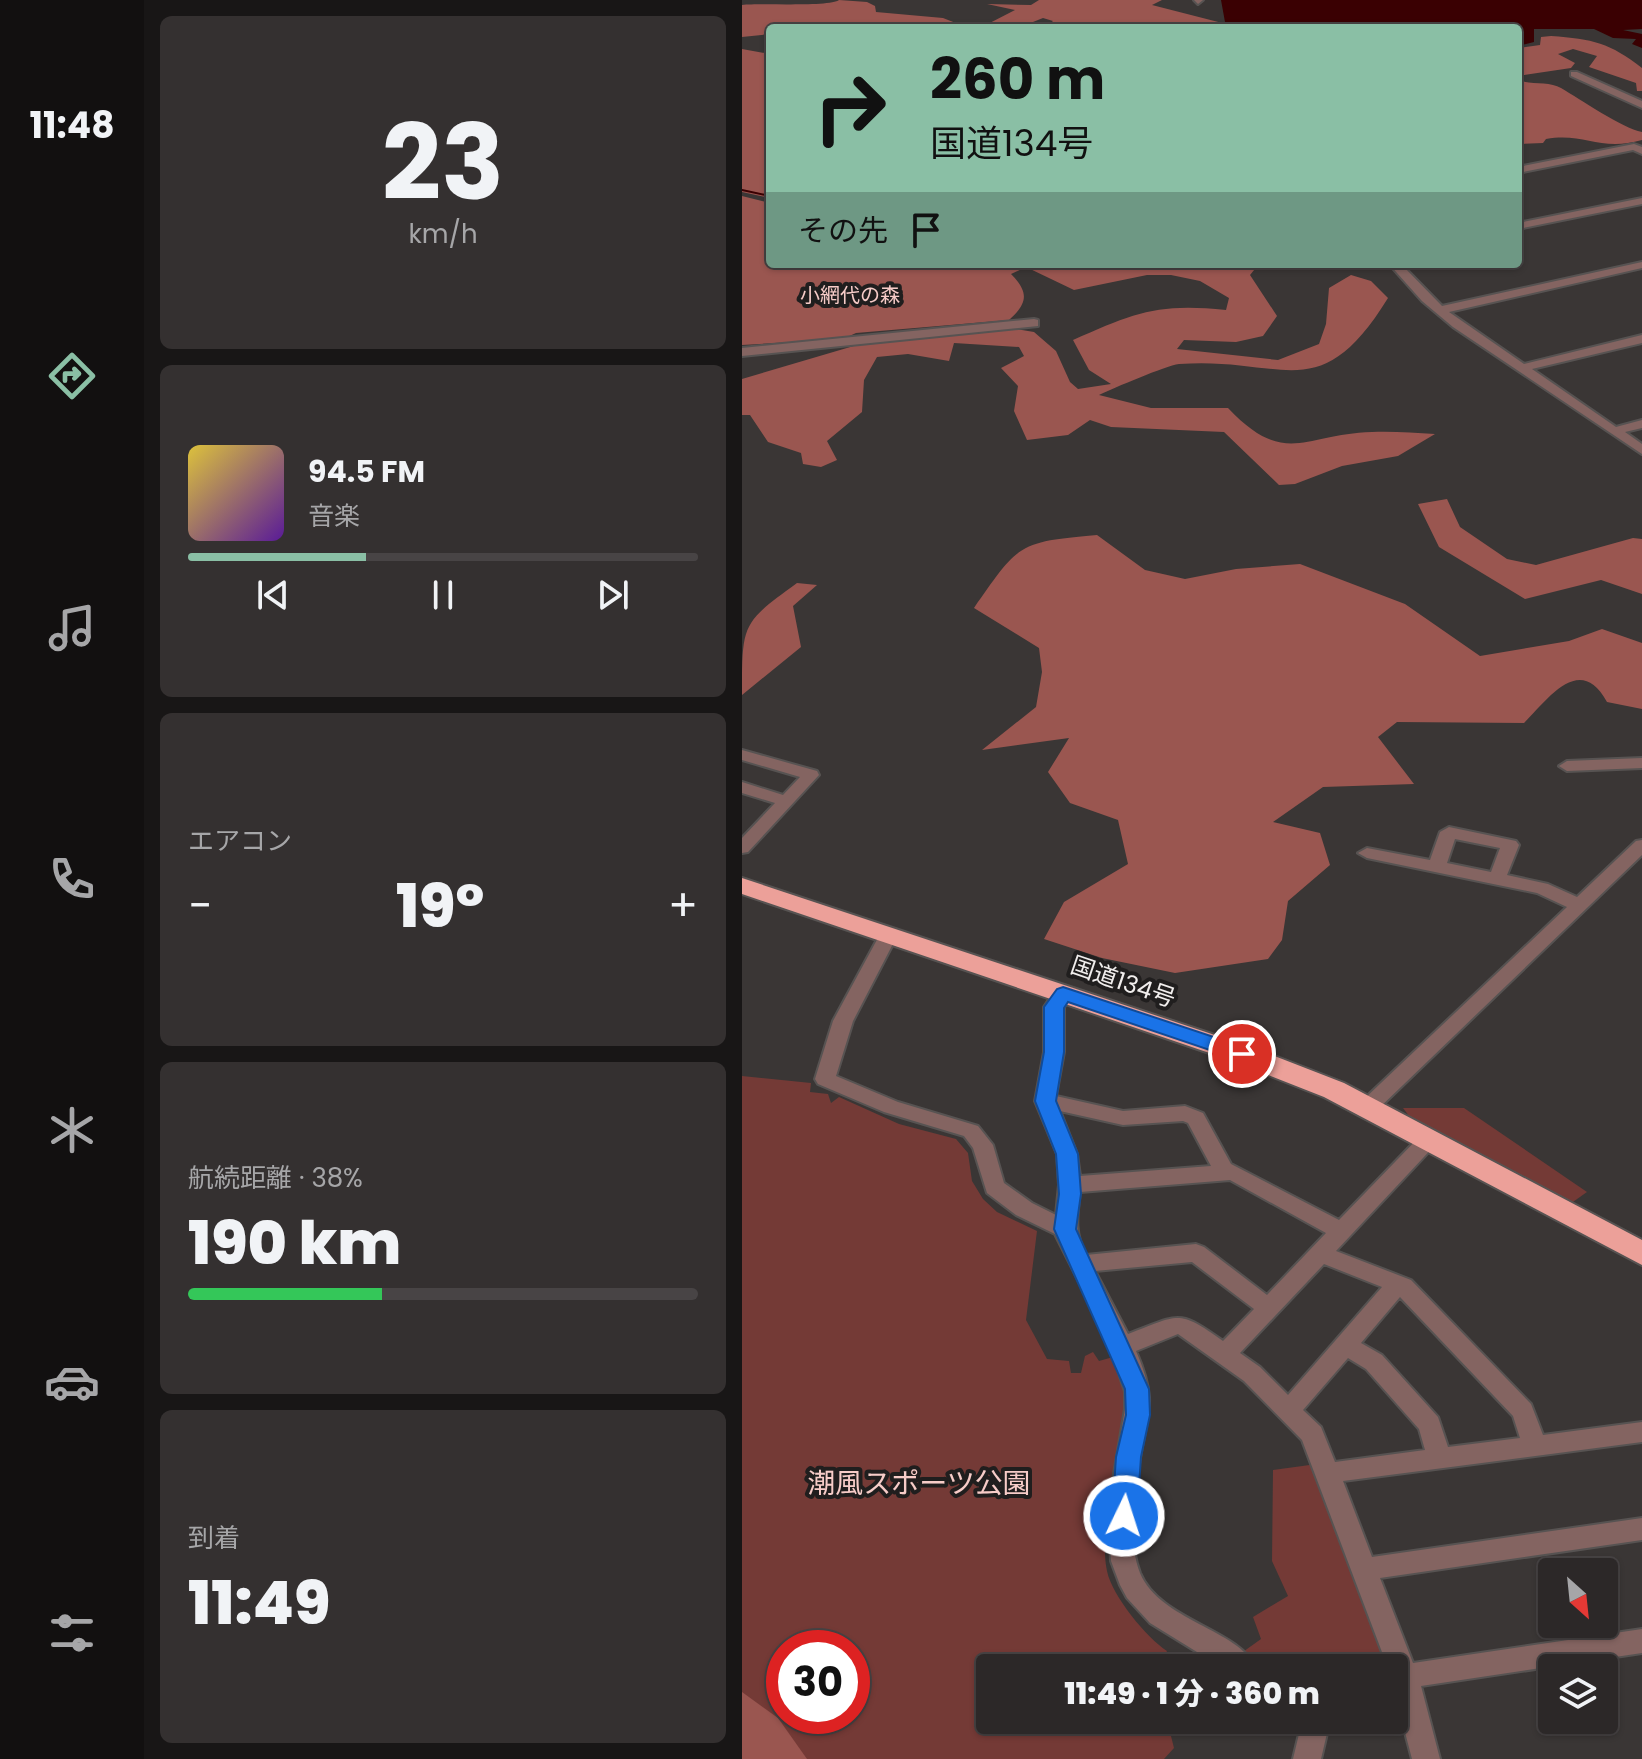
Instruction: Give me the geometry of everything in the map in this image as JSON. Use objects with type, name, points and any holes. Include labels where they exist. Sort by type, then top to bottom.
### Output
[{"type":"highway","name":"国道134号","points":[[742,886],[1242,1054],[1369,1106],[1642,1254]]},
{"type":"street","points":[[1574,74],[1642,105]]},
{"type":"street","points":[[1522,169],[1634,147],[1642,151]]},
{"type":"street","points":[[1522,225],[1642,201]]},
{"type":"street","points":[[1440,310],[1642,265]]},
{"type":"street","points":[[1399,268],[1440,310],[1642,450]]},
{"type":"street","points":[[742,352],[1034,323]]},
{"type":"street","points":[[1522,368],[1642,339]]},
{"type":"street","points":[[1614,431],[1642,424]]},
{"type":"street","points":[[742,755],[811,775],[742,848]]},
{"type":"street","points":[[1567,766],[1642,763]]},
{"type":"street","points":[[742,787],[788,802]]},
{"type":"street","points":[[1437,866],[1449,832],[1510,845],[1497,879]]},
{"type":"street","points":[[1369,1106],[1642,845]]},
{"type":"street","points":[[1367,853],[1542,888],[1580,906]]},
{"type":"street","points":[[888,936],[843,1021],[825,1079],[891,1107],[971,1131],[983,1145],[995,1187],[1024,1209],[1065,1229]]},
{"type":"street","points":[[1063,994],[1054,1007],[1054,1052],[1045,1101],[1064,1144],[1070,1185],[1065,1229],[1137,1389],[1138,1415],[1128,1457],[1124,1524],[1128,1576],[1134,1588],[1162,1619],[1227,1654]]},
{"type":"street","points":[[1045,1101],[1123,1118],[1185,1113],[1196,1118],[1224,1170]]},
{"type":"street","points":[[1226,1353],[1430,1138]]},
{"type":"street","points":[[1070,1185],[1224,1170],[1341,1231]]},
{"type":"street","points":[[1080,1264],[1196,1253],[1269,1308]]},
{"type":"street","points":[[1320,1254],[1399,1283],[1523,1411],[1534,1445]]},
{"type":"street","points":[[1288,1411],[1399,1283]]},
{"type":"street","points":[[1120,1347],[1177,1325],[1185,1326],[1226,1353],[1312,1434],[1364,1569],[1392,1654]]},
{"type":"street","points":[[1346,1346],[1374,1362],[1430,1424],[1439,1457]]},
{"type":"street","points":[[1327,1473],[1642,1432]]},
{"type":"street","points":[[1364,1569],[1642,1529]]},
{"type":"street","points":[[1408,1676],[1642,1641]]},
{"type":"street","points":[[1408,1704],[1426,1759]]},
{"type":"street","points":[[1307,1759],[1310,1734]]},
{"type":"green space","points":[[1039,0],[1162,0],[1152,5],[1226,24],[1050,24],[1053,21],[1043,18],[1028,24],[988,24],[1015,10],[987,4],[1031,5]]},
{"type":"green space","points":[[867,2],[875,6],[876,12],[943,18],[958,24],[766,24],[766,34],[742,37],[742,5]]},
{"type":"green space","points":[[1541,37],[1590,41],[1620,53],[1642,68],[1642,91],[1637,91],[1636,83],[1589,67],[1597,56],[1573,49],[1558,54],[1575,63],[1571,68],[1522,75],[1522,47],[1540,45]]},
{"type":"green space","points":[[742,49],[766,53],[766,197],[742,192]]},
{"type":"green space","points":[[1522,81],[1561,88],[1613,119],[1642,132],[1642,140],[1627,143],[1559,138],[1546,139],[1543,143],[1522,144]]},
{"type":"green space","name":"小網代の森","points":[[742,196],[766,202],[766,268],[1024,268],[1011,274],[1021,286],[1024,297],[1020,308],[1009,320],[856,333],[843,339],[742,345]]},
{"type":"green space","points":[[1028,268],[1256,268],[1250,275],[1277,316],[1263,336],[1236,342],[1184,340],[1177,349],[1278,360],[1319,344],[1326,324],[1329,288],[1351,275],[1371,281],[1388,298],[1364,333],[1341,354],[1319,366],[1297,370],[1215,363],[1179,364],[1099,395],[1151,408],[1228,408],[1265,437],[1281,442],[1296,443],[1372,432],[1435,434],[1398,456],[1342,466],[1295,484],[1279,485],[1224,432],[1111,427],[1090,420],[1068,435],[1027,440],[1014,411],[1018,386],[1001,368],[1024,356],[1019,347],[954,343],[949,361],[908,354],[877,357],[864,380],[862,412],[827,441],[837,460],[821,467],[803,464],[801,453],[768,442],[750,415],[742,415],[742,379],[857,345],[1003,327],[1034,332],[1056,351],[1070,382],[1078,389],[1111,384],[1089,370],[1073,340],[1146,312],[1181,308],[1226,310],[1229,298],[1200,281],[1171,275],[1147,275],[1074,290]]},
{"type":"green space","points":[[1447,499],[1460,527],[1507,559],[1536,565],[1633,538],[1642,539],[1642,594],[1601,580],[1525,599],[1439,547],[1418,504]]},
{"type":"green space","points":[[1097,535],[1145,570],[1185,579],[1236,569],[1300,564],[1405,604],[1480,656],[1569,641],[1602,629],[1642,643],[1642,709],[1607,702],[1597,688],[1586,681],[1575,681],[1554,692],[1524,723],[1397,722],[1378,737],[1414,784],[1323,787],[1273,822],[1320,833],[1330,865],[1288,901],[1282,940],[1268,959],[1175,973],[1102,958],[1044,939],[1064,902],[1128,864],[1118,820],[1070,803],[1048,772],[1069,738],[982,750],[1036,707],[1042,672],[1039,648],[974,608],[1001,571],[1022,550],[1050,540]]},
{"type":"green space","points":[[797,583],[817,585],[793,606],[801,647],[742,695],[743,653],[749,627],[765,607]]},
{"type":"green space","name":"潮風スポーツ公園","points":[[742,1076],[811,1083],[810,1092],[828,1094],[831,1103],[839,1097],[899,1124],[956,1139],[968,1153],[972,1181],[983,1199],[997,1212],[1037,1231],[1026,1320],[1047,1359],[1069,1361],[1071,1373],[1081,1373],[1085,1356],[1093,1352],[1099,1361],[1113,1357],[1125,1392],[1115,1506],[1107,1505],[1106,1513],[1107,1571],[1131,1616],[1167,1651],[1166,1654],[976,1654],[976,1734],[1170,1734],[1174,1748],[1164,1759],[780,1759],[742,1721]]},
{"type":"green space","points":[[1403,1108],[1464,1108],[1587,1192],[1570,1204],[1409,1116]]},
{"type":"green space","points":[[1317,1464],[1389,1654],[1240,1654],[1261,1639],[1253,1617],[1288,1596],[1272,1561],[1273,1470]]},
{"type":"green space","points":[[742,1692],[766,1709],[766,1734],[789,1734],[807,1759],[742,1759]]},
{"type":"shaded area","points":[[1221,0],[1642,0],[1642,29],[1623,30],[1642,34],[1642,48],[1632,44],[1636,39],[1613,38],[1594,29],[1534,29],[1534,42],[1522,45],[1522,24],[1225,22]]},
{"type":"waterway","points":[[742,190],[766,195]]},
{"type":"route","points":[[1124,1516],[1128,1457],[1138,1415],[1137,1389],[1102,1308],[1068,1242],[1065,1229],[1070,1194],[1067,1154],[1045,1101],[1054,1052],[1054,1007],[1063,994],[1242,1054]]}]
